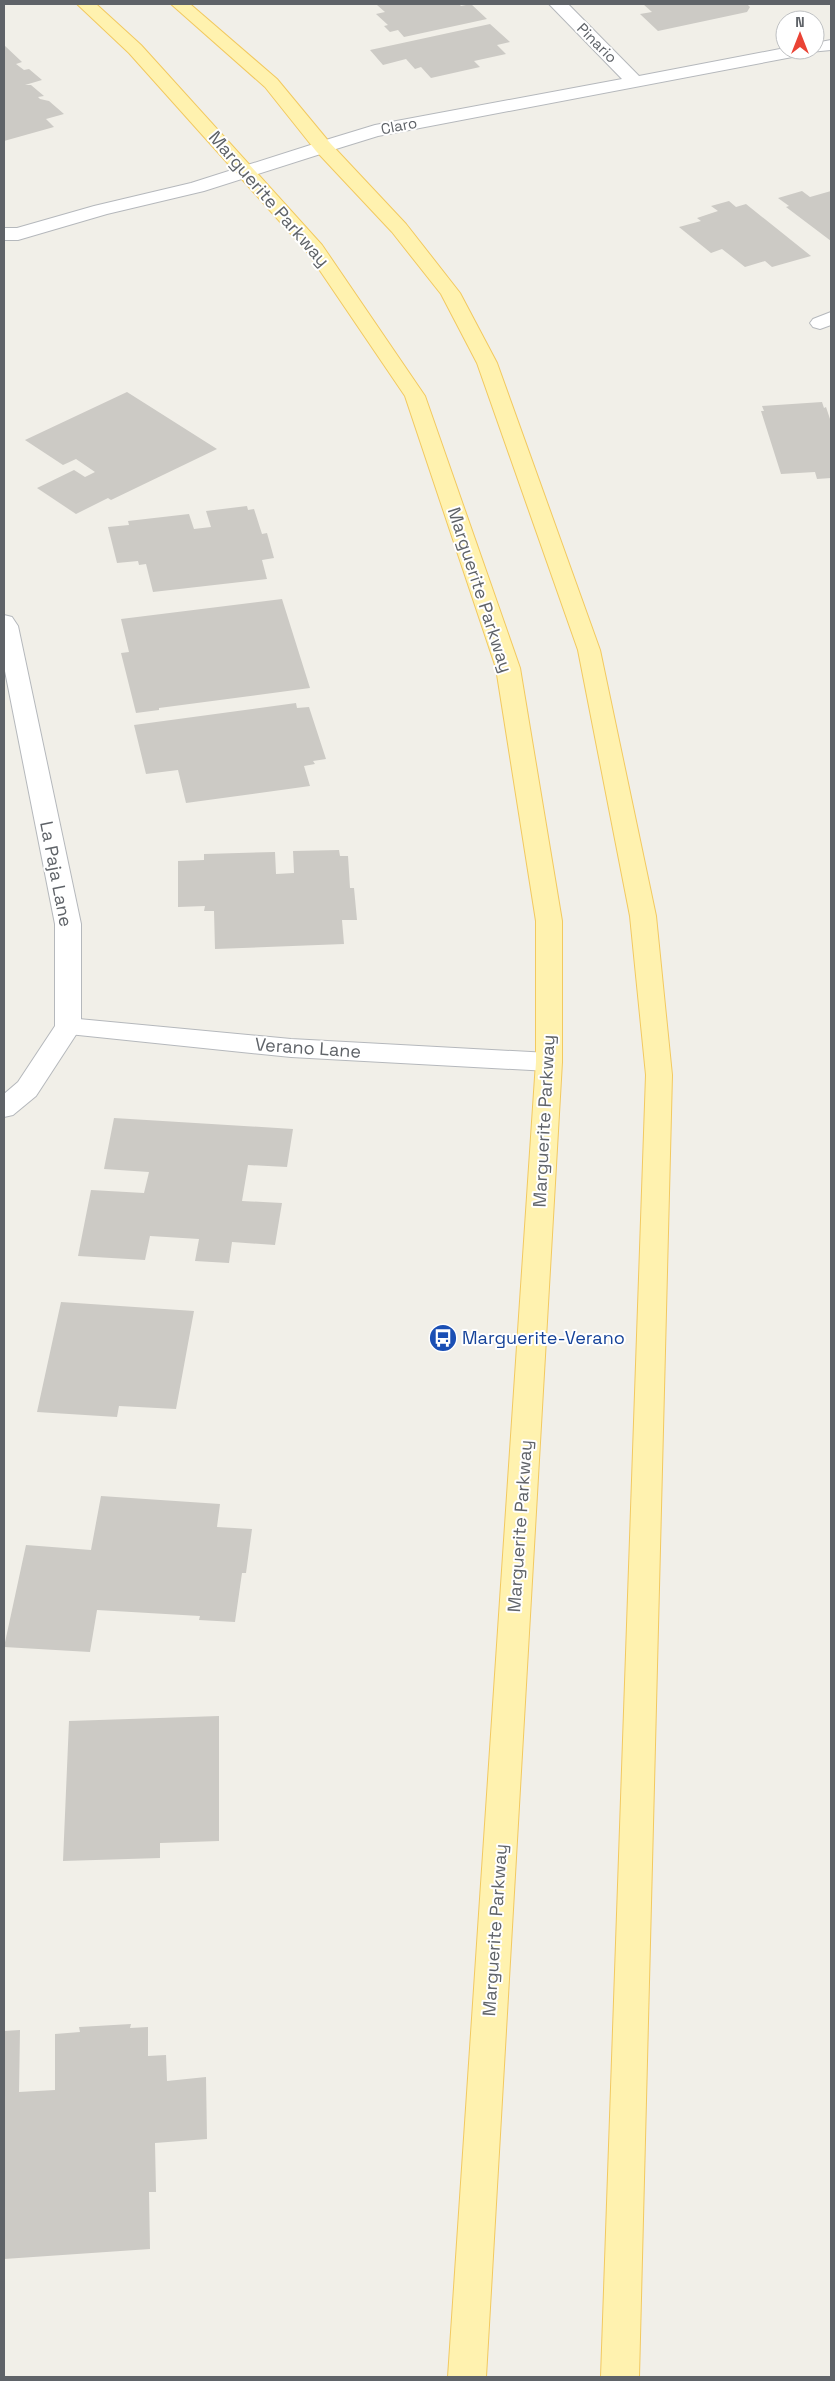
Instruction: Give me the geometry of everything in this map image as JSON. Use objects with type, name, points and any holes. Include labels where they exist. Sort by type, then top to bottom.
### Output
[{"type":"main road","name":"Marguerite Parkway","points":[[86,4],[135,49],[247,171],[315,249],[415,396],[508,668],[549,921],[549,1062],[467,2377]]},
{"type":"main road","points":[[180,4],[270,83],[323,147],[399,228],[450,293],[487,363],[589,650],[643,916],[659,1075],[620,2377]]},
{"type":"street","name":"Pinario","points":[[558,4],[636,82]]},
{"type":"street","name":"Claro","points":[[4,234],[18,234],[101,210],[197,187],[375,131],[775,55]]},
{"type":"street","name":"La Paja Lane","points":[[4,622],[68,924],[68,1027]]},
{"type":"street","name":"Verano Lane","points":[[68,1027],[291,1048],[549,1062]]},
{"type":"street","points":[[4,1108],[28,1089],[68,1027]]},
{"type":"building","points":[[459,4],[461,6],[471,4],[487,19],[404,37],[398,30],[390,32],[384,26],[388,25],[376,14],[385,12],[377,5]]},
{"type":"building","points":[[643,4],[747,4],[750,7],[747,12],[658,31],[640,14],[652,12]]},
{"type":"building","points":[[490,24],[510,42],[497,45],[506,54],[474,61],[480,67],[431,78],[421,67],[415,69],[406,59],[383,65],[370,50]]},
{"type":"building","points":[[4,45],[22,62],[16,64],[24,70],[29,69],[42,80],[25,85],[31,85],[44,96],[38,97],[40,99],[49,101],[64,114],[46,119],[54,127],[4,141]]},
{"type":"building","points":[[802,191],[810,197],[831,191],[831,241],[786,207],[789,206],[778,198]]},
{"type":"building","points":[[729,201],[736,207],[746,204],[811,256],[772,267],[765,261],[745,267],[722,249],[711,253],[679,227],[701,221],[697,218],[718,211],[711,206]]},
{"type":"building","points":[[127,392],[217,449],[111,500],[108,498],[76,514],[37,488],[74,470],[85,477],[95,472],[76,459],[63,465],[25,440]]},
{"type":"building","points":[[822,402],[824,408],[826,407],[831,422],[831,478],[817,479],[815,472],[781,474],[761,411],[764,411],[762,406]]},
{"type":"building","points":[[247,506],[248,510],[254,509],[262,534],[267,533],[274,558],[262,560],[267,579],[153,592],[146,564],[139,565],[138,561],[117,563],[108,527],[129,525],[128,521],[189,514],[194,529],[211,527],[206,511]]},
{"type":"building","points":[[282,599],[310,688],[159,708],[159,710],[136,713],[121,653],[129,652],[121,619]]},
{"type":"building","points":[[296,703],[297,708],[309,707],[326,759],[313,761],[315,764],[304,766],[310,786],[186,803],[178,770],[146,774],[134,725]]},
{"type":"building","points":[[339,850],[340,856],[348,856],[350,888],[354,888],[357,920],[342,920],[344,944],[215,949],[214,911],[204,911],[205,906],[178,907],[178,861],[204,860],[204,854],[275,852],[276,874],[294,873],[293,851]]},
{"type":"building","points":[[114,1118],[293,1129],[287,1167],[248,1165],[242,1201],[282,1203],[275,1245],[232,1242],[229,1263],[195,1261],[199,1239],[150,1236],[145,1260],[78,1256],[91,1190],[144,1193],[149,1172],[104,1169]]},
{"type":"building","points":[[61,1302],[194,1311],[176,1409],[119,1406],[117,1417],[37,1412]]},
{"type":"building","points":[[101,1496],[220,1504],[217,1527],[252,1529],[246,1573],[242,1573],[235,1622],[199,1620],[200,1616],[97,1610],[90,1652],[4,1647],[26,1545],[91,1550]]},
{"type":"building","points":[[219,1716],[219,1841],[160,1843],[160,1858],[63,1861],[69,1721]]},
{"type":"building","points":[[131,2024],[130,2028],[148,2027],[148,2056],[166,2055],[167,2081],[206,2077],[207,2139],[155,2143],[156,2192],[149,2192],[150,2249],[4,2259],[4,2031],[20,2030],[19,2092],[55,2090],[55,2034],[80,2032],[79,2027]]},
{"type":"place","name":"Marguerite-Verano","points":[[443,1338]]}]
